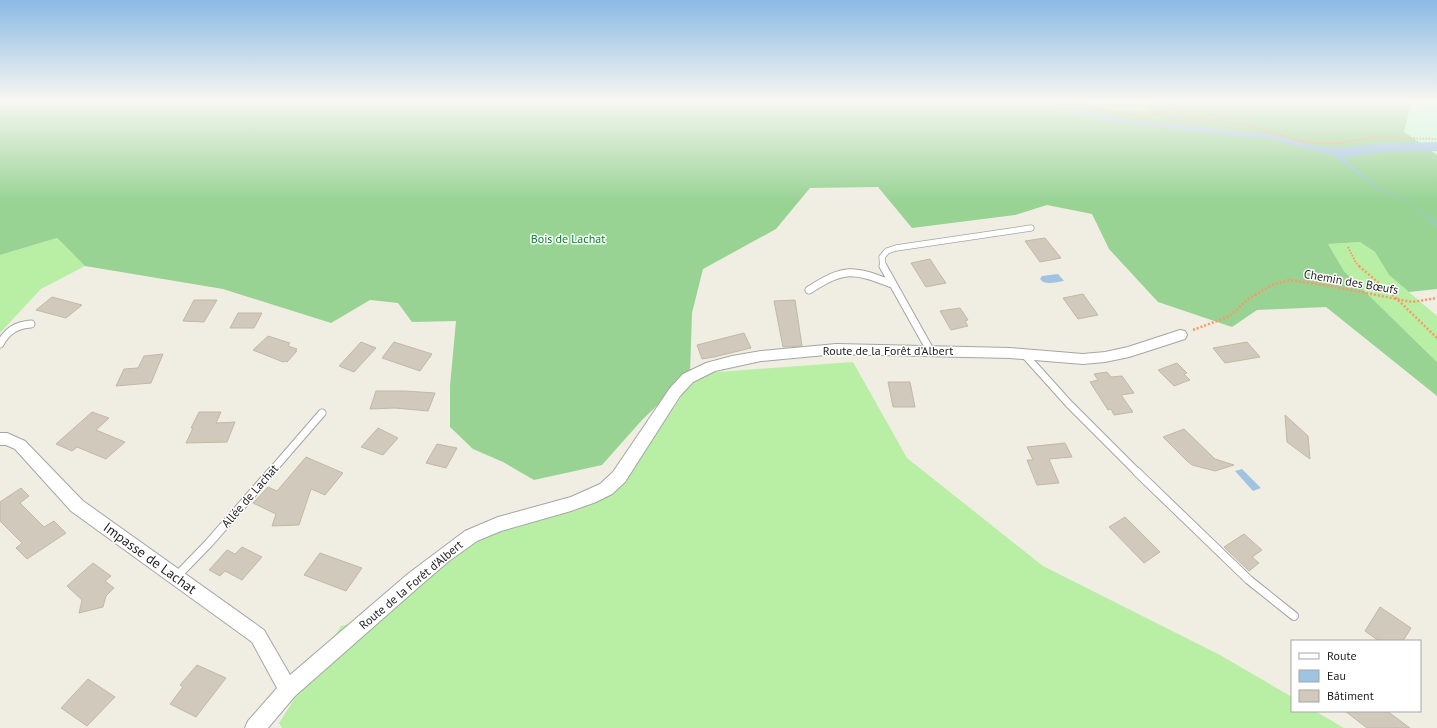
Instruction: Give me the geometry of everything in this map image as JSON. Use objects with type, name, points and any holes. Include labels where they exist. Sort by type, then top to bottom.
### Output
[{"type":"street","name":"Route de la Forêt d'Albert","points":[[255,728],[288,689],[415,578],[471,536],[498,524],[571,504],[606,489],[619,477],[663,409],[688,378],[711,367],[732,361],[761,356],[836,349],[930,350],[1024,354],[1083,359],[1105,357],[1129,352],[1180,335]]},
{"type":"street","name":"Impasse de Lachat","points":[[0,439],[7,439],[20,445],[77,506],[258,636],[288,689]]},
{"type":"lane","points":[[930,350],[883,267],[882,257],[887,251],[896,248],[1030,228]]},
{"type":"lane","points":[[810,290],[822,282],[845,271],[868,274],[892,284]]},
{"type":"lane","points":[[0,344],[5,334],[19,325],[31,324]]},
{"type":"lane","points":[[1024,354],[1069,404],[1161,496],[1249,580],[1294,616]]},
{"type":"lane","name":"Allée de Lachat","points":[[176,577],[209,543],[322,413]]},
{"type":"path","points":[[1280,134],[1313,143],[1342,143],[1373,137],[1437,139]]},
{"type":"path","points":[[1348,247],[1356,263],[1397,299],[1437,338]]},
{"type":"path","name":"Chemin des Bœufs","points":[[1180,335],[1230,316],[1254,296],[1272,285],[1289,280],[1330,286],[1412,302],[1437,298]]},
{"type":"green space","name":"Bois de Lachat","points":[[0,134],[1437,134],[1437,289],[1409,292],[1389,275],[1375,252],[1360,242],[1328,244],[1344,271],[1437,362],[1437,396],[1326,307],[1257,310],[1232,327],[1158,302],[1109,249],[1092,214],[1047,205],[1015,215],[912,228],[878,187],[810,188],[776,229],[703,269],[692,313],[690,374],[642,420],[602,465],[534,480],[503,462],[473,449],[450,427],[450,386],[456,321],[412,322],[398,303],[370,300],[331,323],[223,289],[85,266],[57,238],[0,255]]},
{"type":"green space","points":[[1407,134],[1437,134],[1437,155]]},
{"type":"green space","points":[[57,238],[85,266],[41,289],[0,333],[0,255]]},
{"type":"green space","points":[[1360,242],[1375,252],[1389,275],[1437,316],[1437,362],[1344,271],[1328,244]]},
{"type":"green space","points":[[853,362],[907,458],[1043,566],[1220,655],[1291,696],[1291,712],[1317,712],[1344,728],[282,728],[279,723],[341,626],[378,617],[447,559],[492,534],[578,510],[626,479],[681,397],[690,374]]},
{"type":"water","points":[[1216,134],[1271,134],[1318,147],[1339,148],[1385,143],[1437,142],[1437,151],[1385,152],[1342,158],[1379,188],[1404,199],[1437,224],[1437,226],[1405,200],[1379,189],[1333,155],[1306,149],[1270,138]]},
{"type":"water","points":[[1058,274],[1064,281],[1048,283],[1040,279],[1042,276]]},
{"type":"water","points":[[1242,469],[1261,488],[1253,491],[1235,471]]},
{"type":"building","points":[[1045,238],[1061,258],[1040,262],[1025,241]]},
{"type":"building","points":[[930,259],[946,283],[926,287],[911,263]]},
{"type":"building","points":[[1083,294],[1098,315],[1078,319],[1063,298]]},
{"type":"building","points":[[52,297],[82,305],[66,318],[36,310]]},
{"type":"building","points":[[194,300],[217,300],[204,322],[183,321]]},
{"type":"building","points":[[795,300],[802,346],[783,347],[774,301]]},
{"type":"building","points":[[960,308],[968,320],[965,321],[968,326],[951,330],[940,311]]},
{"type":"building","points":[[238,313],[262,313],[254,328],[230,328]]},
{"type":"building","points":[[744,333],[751,348],[702,359],[697,345]]},
{"type":"building","points":[[268,336],[290,343],[288,346],[297,349],[295,351],[297,351],[287,362],[283,362],[253,350]]},
{"type":"building","points":[[361,342],[376,348],[354,372],[339,366]]},
{"type":"building","points":[[394,342],[432,354],[420,371],[382,358]]},
{"type":"building","points":[[1247,342],[1260,357],[1225,363],[1213,348]]},
{"type":"building","points":[[163,354],[151,383],[116,386],[124,369],[138,368],[144,356]]},
{"type":"building","points":[[1177,363],[1187,373],[1184,374],[1190,380],[1174,386],[1158,370]]},
{"type":"building","points":[[1107,372],[1111,377],[1122,376],[1134,393],[1121,395],[1133,412],[1114,415],[1111,409],[1108,410],[1090,382],[1098,380],[1094,374]]},
{"type":"building","points":[[888,382],[910,382],[915,407],[893,407]]},
{"type":"building","points":[[376,391],[435,393],[428,411],[395,408],[370,409]]},
{"type":"building","points":[[92,412],[109,418],[96,430],[125,442],[106,459],[77,447],[72,451],[56,444]]},
{"type":"building","points":[[199,412],[221,412],[216,423],[235,422],[227,442],[186,443]]},
{"type":"building","points":[[1285,415],[1308,436],[1310,459],[1287,442]]},
{"type":"building","points":[[378,428],[398,438],[383,455],[361,447]]},
{"type":"building","points":[[1184,429],[1215,459],[1234,465],[1215,471],[1192,465],[1163,437]]},
{"type":"building","points":[[1065,443],[1072,457],[1049,459],[1059,483],[1037,485],[1027,460],[1033,460],[1027,447]]},
{"type":"building","points":[[437,444],[457,448],[446,468],[426,463]]},
{"type":"building","points":[[306,457],[343,473],[325,495],[311,489],[299,525],[272,526],[276,514],[253,503],[268,487],[277,491]]},
{"type":"building","points":[[21,488],[29,496],[20,503],[44,527],[54,521],[66,533],[27,559],[16,548],[22,543],[0,521],[0,502]]},
{"type":"building","points":[[1125,517],[1160,552],[1144,563],[1109,527]]},
{"type":"building","points":[[1244,534],[1262,550],[1252,557],[1259,563],[1249,571],[1224,547]]},
{"type":"building","points":[[242,547],[262,557],[242,580],[225,571],[220,576],[209,570],[227,550],[235,554]]},
{"type":"building","points":[[320,553],[362,568],[346,591],[304,575]]},
{"type":"building","points":[[93,563],[111,576],[105,581],[114,588],[106,596],[103,607],[79,613],[82,600],[67,586]]},
{"type":"building","points":[[1380,607],[1411,628],[1404,640],[1378,640],[1365,631]]},
{"type":"building","points":[[197,665],[226,678],[196,717],[170,704],[183,687],[180,685]]},
{"type":"building","points":[[88,679],[115,697],[87,726],[61,708]]},
{"type":"building","points":[[1346,712],[1388,712],[1410,728],[1367,728]]}]
